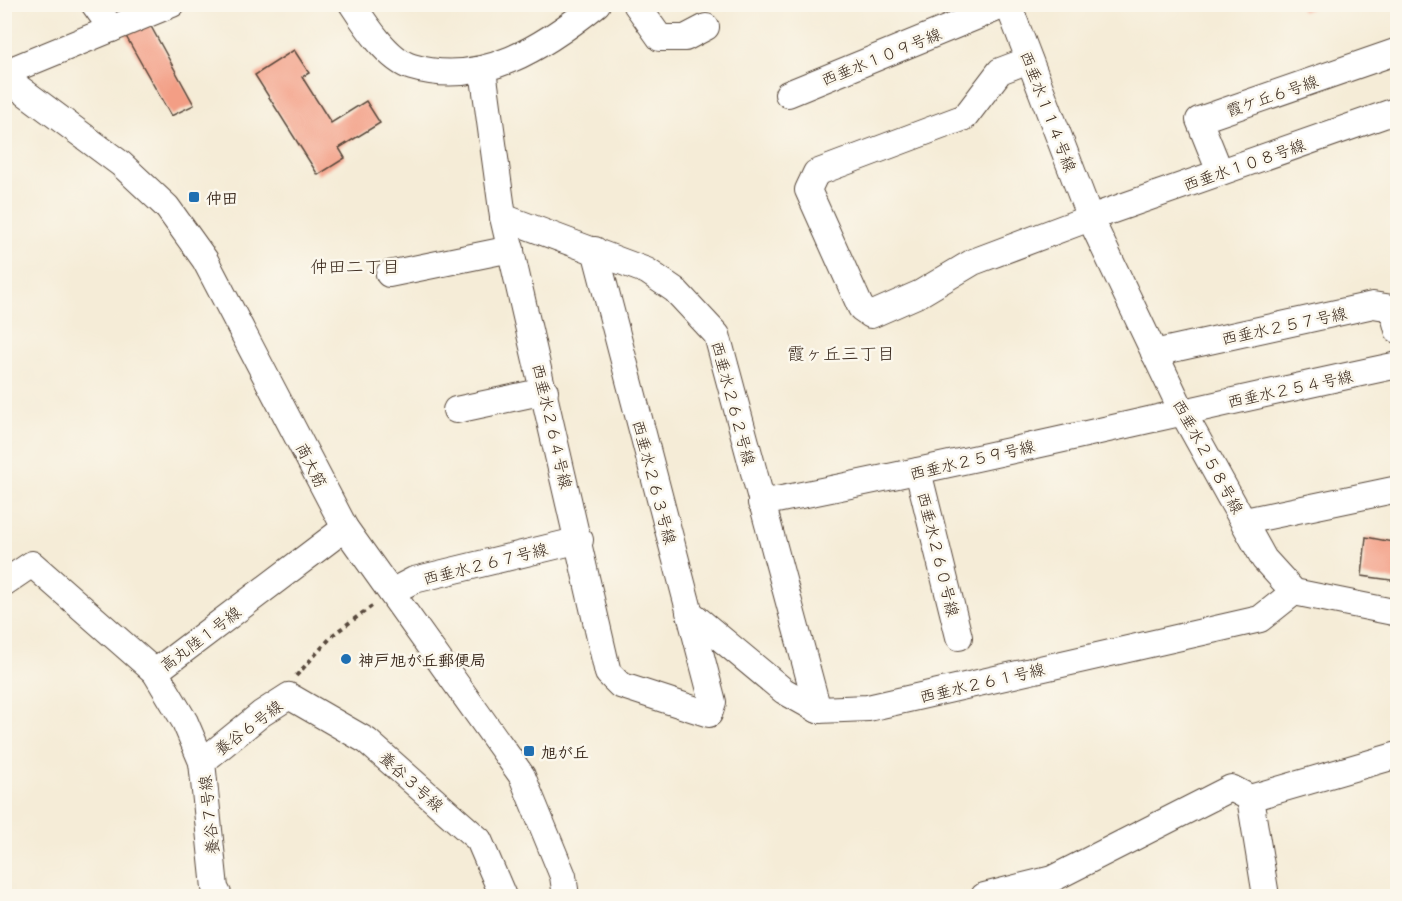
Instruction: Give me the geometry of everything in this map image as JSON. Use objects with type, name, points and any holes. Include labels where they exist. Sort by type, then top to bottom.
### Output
[{"type":"street","points":[[94,4],[112,29]]},
{"type":"street","points":[[4,75],[172,4]]},
{"type":"street","points":[[352,4],[377,41],[410,67],[447,71],[483,70],[524,54],[566,29],[597,4]]},
{"type":"street","points":[[636,4],[660,38],[685,38],[706,27]]},
{"type":"street","name":"西垂水１１４号線","points":[[1007,4],[1090,218]]},
{"type":"street","name":"西垂水１０９号線","points":[[788,94],[1007,4]]},
{"type":"street","name":"霞ケ丘６号線","points":[[1220,172],[1198,120],[1398,51]]},
{"type":"street","name":"西垂水１０８号線","points":[[1029,60],[1000,71],[964,117],[816,173],[808,190],[861,309],[870,315],[921,292],[973,262],[1090,218],[1398,110]]},
{"type":"street","name":"西垂水２６４号線","points":[[483,70],[504,217],[580,540],[608,672],[620,685],[709,714]]},
{"type":"street","name":"商大筋","points":[[4,75],[121,164],[167,207],[206,260],[345,528],[522,776],[565,886],[581,897]]},
{"type":"street","name":"西垂水２６２号線","points":[[504,217],[647,271],[693,308],[717,335],[818,710]]},
{"type":"street","name":"西垂水２５８号線","points":[[1090,218],[1182,411],[1264,559],[1294,592]]},
{"type":"street","points":[[389,274],[511,249]]},
{"type":"street","name":"西垂水２６３号線","points":[[595,250],[713,702],[709,714]]},
{"type":"street","name":"西垂水２５７号線","points":[[1154,353],[1372,305],[1392,308],[1398,330]]},
{"type":"street","name":"西垂水２５４号線","points":[[1182,411],[1398,365]]},
{"type":"street","points":[[456,410],[545,391]]},
{"type":"street","name":"西垂水２５９号線","points":[[761,503],[918,471],[1182,411]]},
{"type":"street","name":"西垂水２６０号線","points":[[918,471],[959,637]]},
{"type":"street","points":[[1245,521],[1398,489]]},
{"type":"street","name":"高丸陸１号線","points":[[4,583],[32,564],[155,672],[345,528]]},
{"type":"street","name":"西垂水２６７号線","points":[[391,592],[414,580],[580,540]]},
{"type":"street","points":[[1294,592],[1398,613]]},
{"type":"street","name":"西垂水２６１号線","points":[[818,710],[868,708],[1260,619],[1294,592]]},
{"type":"street","points":[[689,612],[784,691],[818,710]]},
{"type":"street","name":"養谷７号線","points":[[155,672],[185,722],[202,762],[215,888],[219,897]]},
{"type":"street","name":"養谷６号線","points":[[202,762],[261,714],[289,696]]},
{"type":"street","name":"養谷３号線","points":[[289,696],[367,741],[479,840],[503,897]]},
{"type":"street","points":[[984,897],[1052,879],[1231,788],[1250,798],[1398,755]]},
{"type":"street","points":[[1250,798],[1266,897]]},
{"type":"path","name":"養谷６号線","points":[[289,696],[291,682],[324,643],[391,592]]},
{"type":"building","points":[[1299,4],[1321,4],[1321,5],[1302,12]]},
{"type":"building","points":[[148,21],[194,105],[171,116],[123,31]]},
{"type":"building","points":[[294,50],[309,73],[302,77],[331,123],[366,101],[380,123],[339,148],[345,158],[318,175],[255,75]]},
{"type":"building","points":[[1366,537],[1398,543],[1398,581],[1362,576]]},
{"type":"place","name":"仲田","points":[[194,197]]},
{"type":"place","name":"神戸旭が丘郵便局","points":[[346,659]]},
{"type":"place","name":"旭が丘","points":[[529,751]]},
{"type":"district","name":"仲田二丁目","points":[[355,266]]},
{"type":"district","name":"霞ヶ丘三丁目","points":[[841,353]]}]
